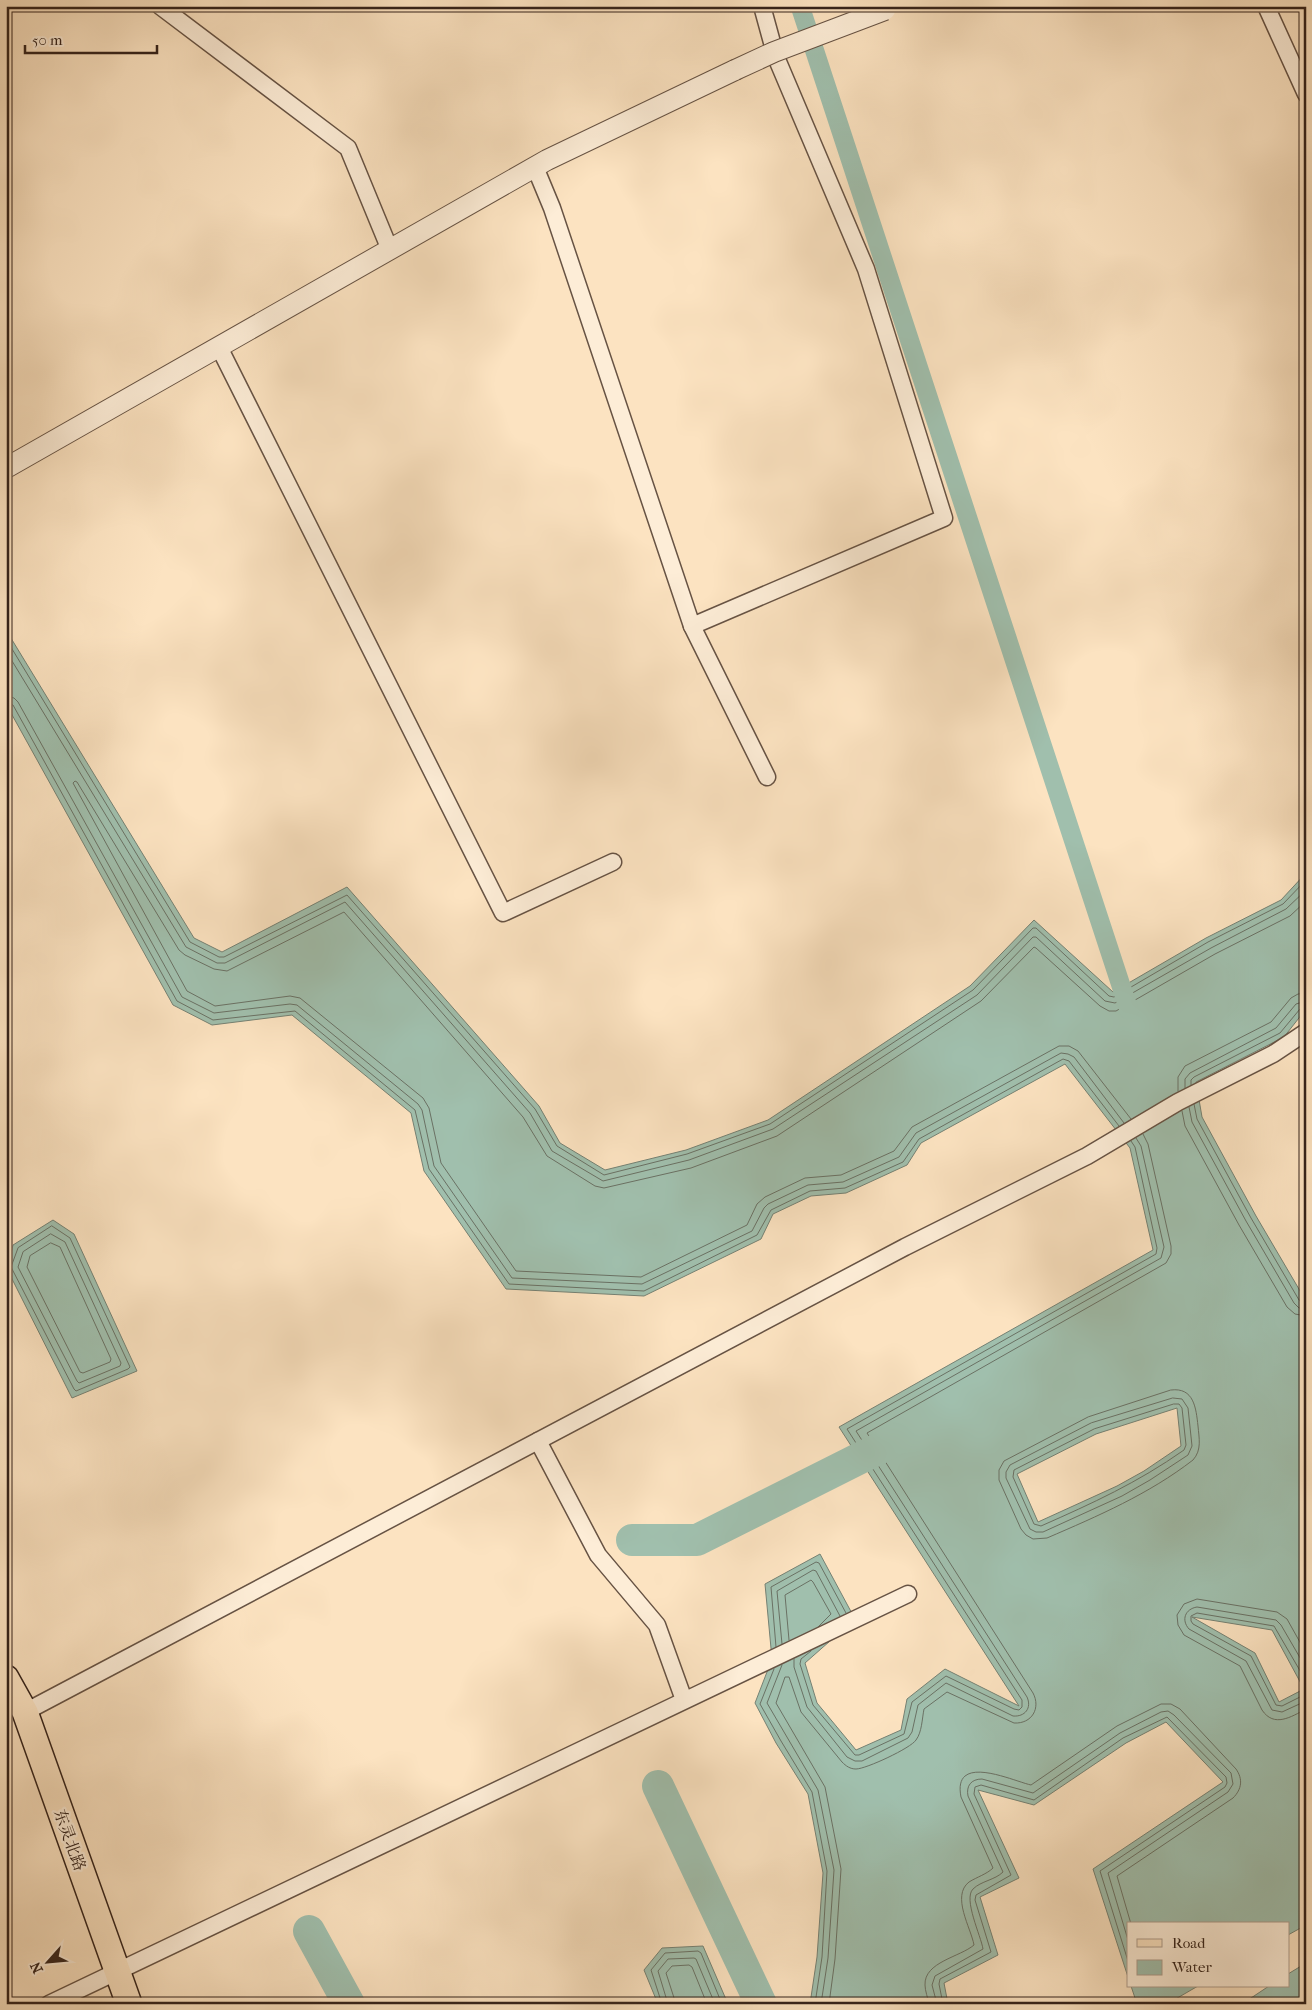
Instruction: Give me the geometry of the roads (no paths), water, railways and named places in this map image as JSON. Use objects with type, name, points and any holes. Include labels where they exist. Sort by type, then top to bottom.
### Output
[{"type":"main road","name":"东灵北路","points":[[6,1678],[25,1712],[129,2004]]},
{"type":"street","points":[[160,6],[348,148],[390,250]]},
{"type":"street","points":[[692,626],[944,518],[866,269],[776,57],[762,6]]},
{"type":"street","points":[[1266,6],[1306,94]]},
{"type":"street","points":[[6,468],[535,167],[774,52],[890,8]]},
{"type":"street","points":[[535,167],[552,208],[692,626],[767,777]]},
{"type":"street","points":[[219,347],[503,912],[613,862]]},
{"type":"street","points":[[25,1712],[905,1247],[1087,1156],[1178,1102],[1273,1054],[1306,1032]]},
{"type":"street","points":[[538,1441],[598,1555],[656,1625],[684,1700]]},
{"type":"street","points":[[50,2004],[908,1594]]},
{"type":"water","points":[[6,630],[194,938],[222,952],[347,887],[539,1106],[560,1143],[605,1170],[686,1150],[768,1120],[970,986],[1034,920],[1113,992],[1206,938],[1281,900],[1306,873],[1306,1009],[1284,1037],[1196,1082],[1202,1117],[1256,1216],[1306,1301],[1306,1925],[1290,1934],[1290,1922],[1127,1922],[1127,1974],[1093,1869],[1223,1782],[1166,1722],[1126,1743],[1034,1805],[978,1790],[1019,1878],[980,1897],[998,1955],[944,1983],[948,2004],[810,2004],[817,1957],[823,1873],[808,1794],[776,1743],[755,1703],[772,1659],[765,1584],[820,1554],[855,1619],[805,1663],[817,1703],[856,1750],[901,1730],[907,1699],[945,1669],[1019,1706],[839,1427],[1153,1250],[1130,1148],[1065,1064],[921,1143],[907,1165],[846,1193],[811,1196],[773,1214],[761,1239],[644,1296],[506,1289],[424,1171],[411,1113],[292,1015],[212,1025],[173,1005],[6,704]],"holes":[[[1177,1408],[1181,1446],[1144,1471],[1117,1486],[1038,1522],[1017,1474],[1096,1434]],[[1192,1617],[1272,1630],[1304,1689],[1279,1702],[1255,1653]]]},
{"type":"water","points":[[53,1220],[74,1234],[137,1371],[72,1398],[7,1269],[13,1245]]},
{"type":"water","points":[[703,1946],[728,2004],[658,2004],[644,1970],[662,1948]]},
{"type":"water","points":[[1306,1963],[1306,2004],[1242,2004],[1266,1988],[1290,1988],[1290,1973]]},
{"type":"water","points":[[1132,1988],[1195,1988],[1167,2004],[1137,2004]]},
{"type":"waterway","points":[[800,6],[1129,1010]]},
{"type":"waterway","points":[[632,1540],[697,1540],[898,1439]]},
{"type":"waterway","points":[[658,1786],[761,2004]]},
{"type":"waterway","points":[[309,1931],[349,2004]]}]
